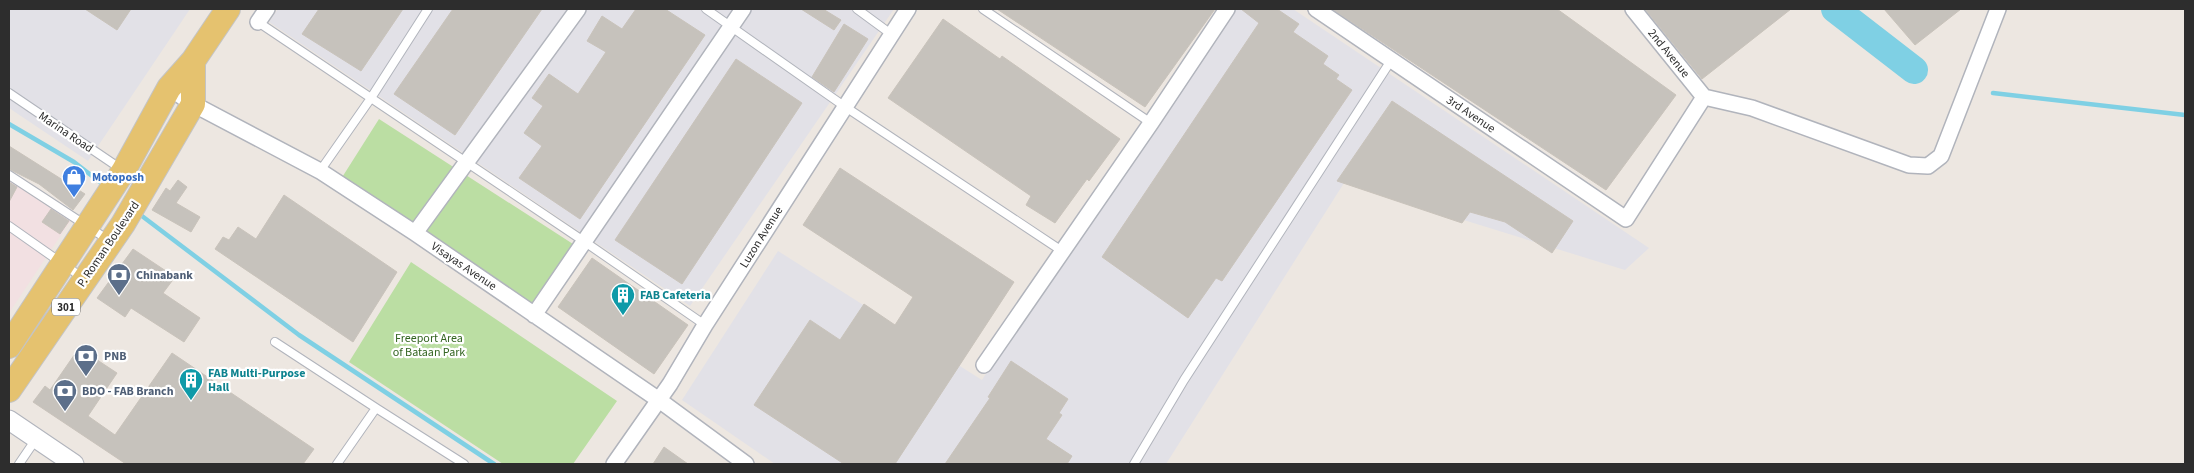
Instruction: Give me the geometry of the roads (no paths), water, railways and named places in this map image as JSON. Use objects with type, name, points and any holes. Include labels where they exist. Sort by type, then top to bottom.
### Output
[{"type":"main road","name":"P. Roman Boulevard","points":[[9,390],[70,279],[94,217],[169,88],[193,61],[228,9]]},
{"type":"main road","name":"P. Roman Boulevard","points":[[9,346],[70,279],[117,233],[140,198],[193,104],[193,61]]},
{"type":"street","points":[[258,22],[267,9]]},
{"type":"street","points":[[415,233],[578,9]]},
{"type":"street","points":[[534,314],[743,9]]},
{"type":"street","name":"Luzon Avenue","points":[[614,464],[659,400],[844,106],[908,9]]},
{"type":"street","points":[[984,365],[1227,9]]},
{"type":"street","name":"3rd Avenue","points":[[1316,9],[1626,219],[1704,97]]},
{"type":"street","name":"2nd Avenue","points":[[1633,9],[1704,97]]},
{"type":"street","points":[[1704,97],[1752,108],[1909,165],[1928,166],[1941,156],[1998,9]]},
{"type":"street","name":"Visayas Avenue","points":[[169,88],[193,104],[320,172],[415,233],[659,400],[746,464]]},
{"type":"street","points":[[9,420],[74,464]]},
{"type":"lane","points":[[320,172],[371,98],[428,9]]},
{"type":"lane","points":[[706,9],[844,106],[1062,251]]},
{"type":"lane","points":[[857,9],[891,34]]},
{"type":"lane","points":[[983,9],[1151,123]]},
{"type":"lane","points":[[258,22],[705,325]]},
{"type":"lane","points":[[1134,464],[1184,380],[1392,60]]},
{"type":"lane","name":"Marina Road","points":[[9,93],[119,176]]},
{"type":"lane","points":[[9,175],[94,217],[117,233]]},
{"type":"lane","points":[[9,226],[70,279]]},
{"type":"lane","points":[[275,342],[464,464]]},
{"type":"lane","points":[[337,464],[376,408]]},
{"type":"lane","points":[[19,464],[36,438]]},
{"type":"waterway","points":[[1835,9],[1914,70]]},
{"type":"waterway","points":[[1993,93],[2185,115]]},
{"type":"waterway","points":[[9,124],[74,162],[105,186]]},
{"type":"waterway","points":[[138,213],[299,335],[494,464]]},
{"type":"place","name":"Motoposh","points":[[74,198]]},
{"type":"place","name":"Chinabank","points":[[119,296]]},
{"type":"place","name":"FAB Cafeteria","points":[[623,316]]},
{"type":"place","name":"PNB","points":[[86,377]]},
{"type":"place","name":"FAB Multi-Purpose Hall","points":[[191,401]]},
{"type":"place","name":"BDO - FAB Branch","points":[[65,412]]},
{"type":"park label","name":"Freeport Area of Bataan Park","points":[[429,345]]}]
